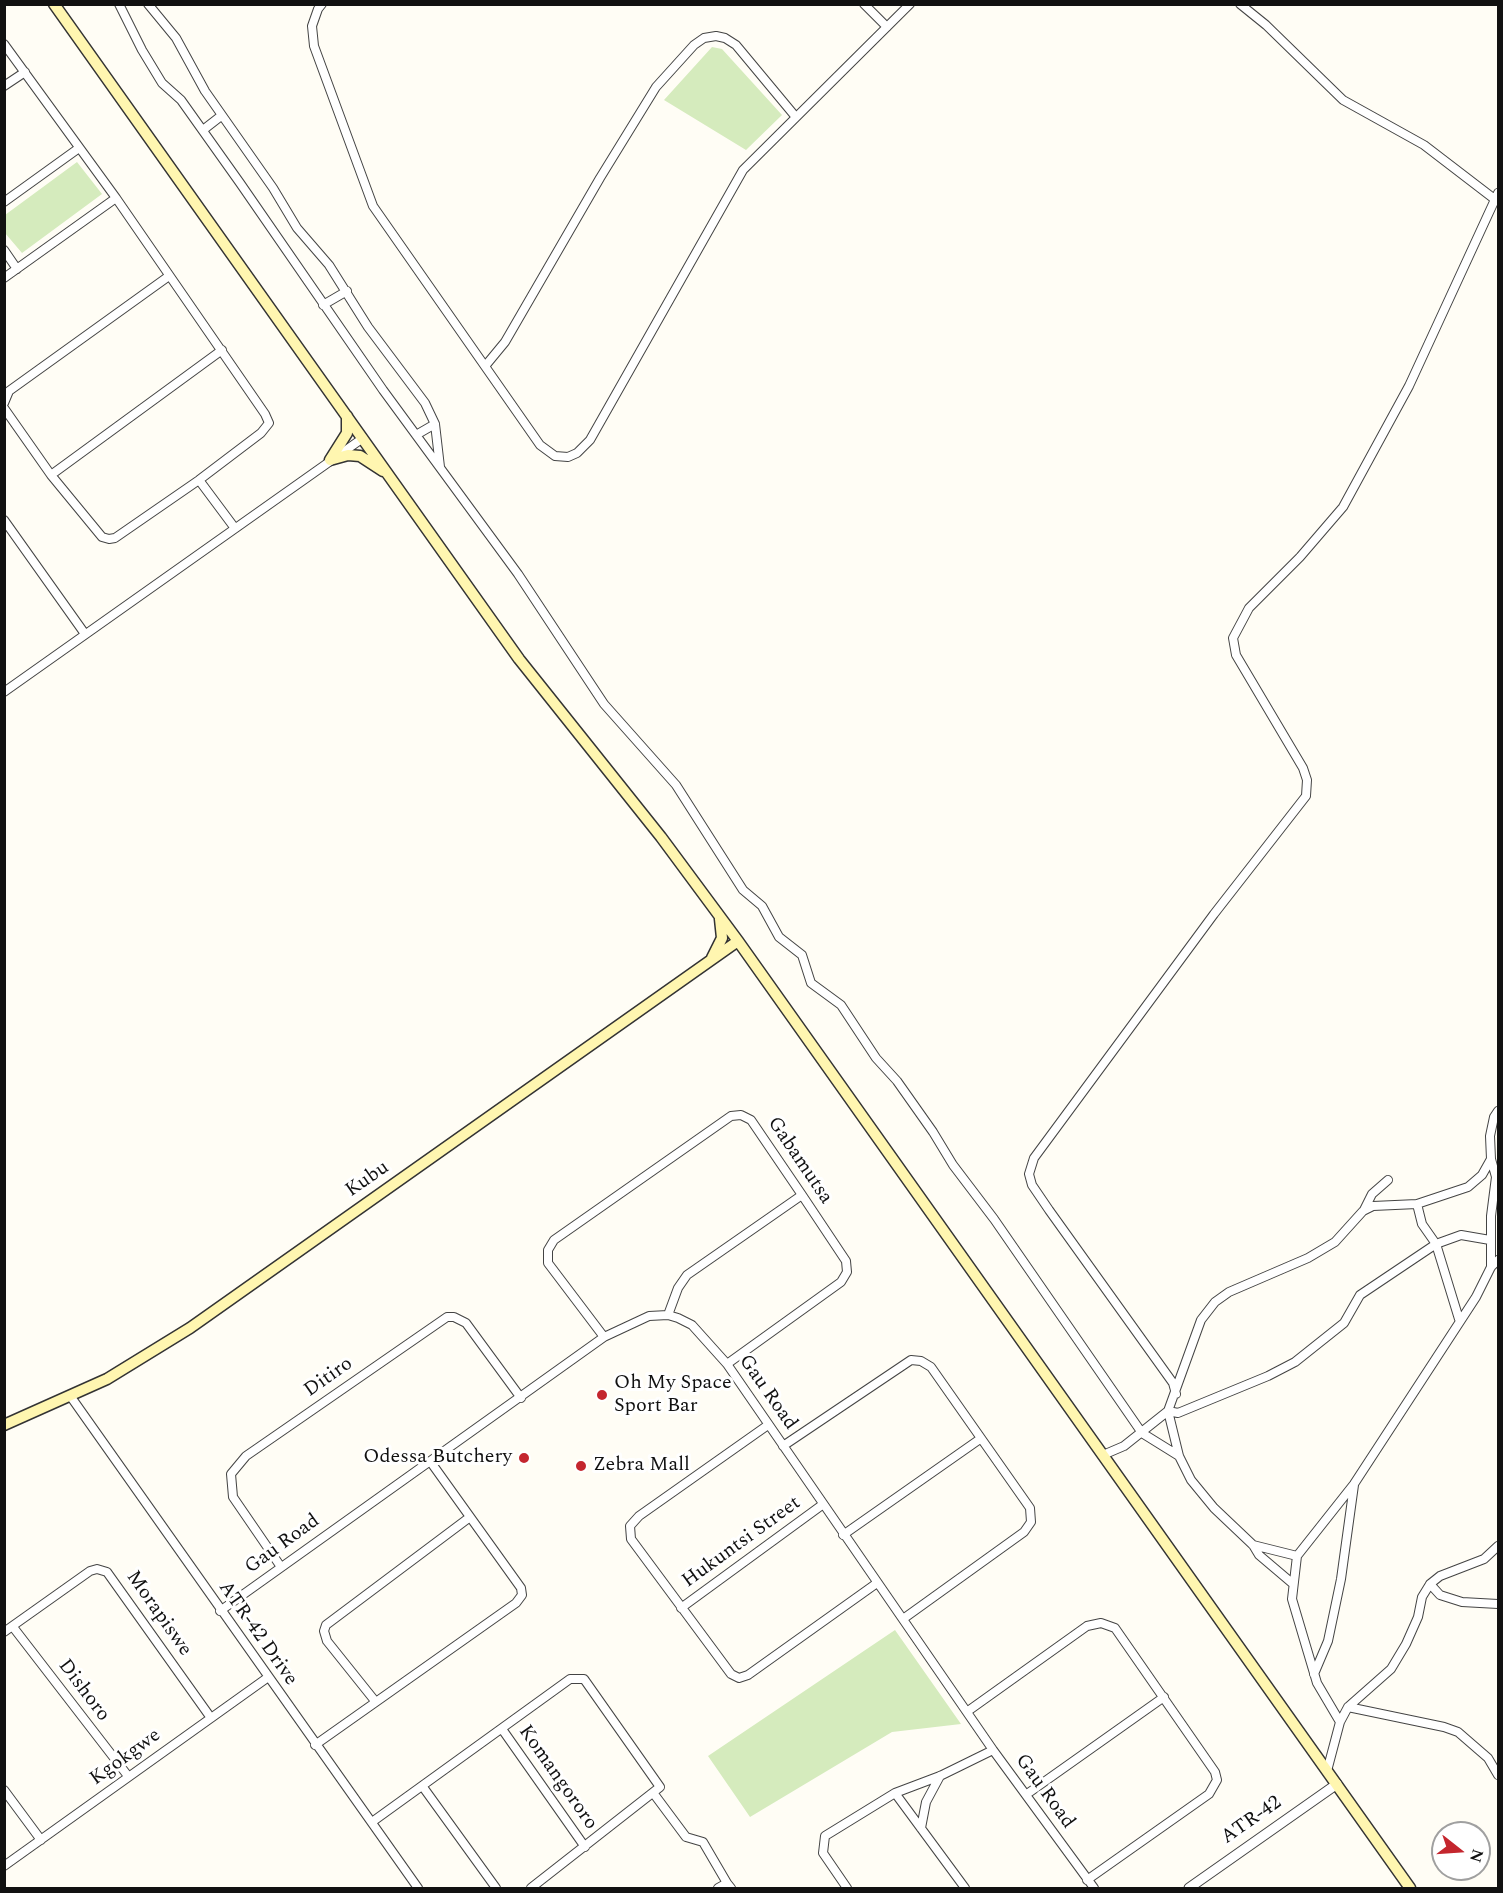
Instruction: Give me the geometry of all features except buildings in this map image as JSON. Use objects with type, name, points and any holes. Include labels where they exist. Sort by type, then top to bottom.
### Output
[{"type":"main road","points":[[54,4],[519,659],[661,837],[719,914],[1410,1888]]},
{"type":"main road","points":[[330,460],[347,433],[347,416]]},
{"type":"main road","points":[[330,460],[348,455],[360,456],[390,476]]},
{"type":"main road","points":[[710,961],[719,945],[723,931],[719,914]]},
{"type":"main road","name":"Kubu","points":[[4,1425],[71,1397],[128,1367],[190,1328],[738,941]]},
{"type":"street","points":[[119,4],[162,83],[181,100],[203,130],[323,304],[518,574],[604,704],[676,785],[743,890],[767,913],[779,938],[802,955],[811,983],[841,1005],[876,1058],[897,1081],[1142,1433],[1179,1456]]},
{"type":"street","points":[[148,4],[176,38],[221,116],[273,188],[297,228],[347,291],[368,327],[425,403],[435,424],[440,468]]},
{"type":"street","points":[[322,4],[312,26],[314,46],[373,206],[540,445],[555,456],[568,457],[577,453],[590,440],[743,170],[910,4]]},
{"type":"street","points":[[864,4],[887,27]]},
{"type":"street","points":[[1176,1394],[1173,1383],[1032,1185],[1029,1174],[1034,1158],[1214,914],[1306,796],[1307,780],[1303,768],[1236,655],[1233,638],[1249,608],[1300,557],[1343,507],[1409,386],[1497,198],[1424,145],[1343,100],[1266,25],[1240,4]]},
{"type":"street","points":[[486,365],[505,342],[600,178],[656,87],[694,45],[704,38],[716,36],[731,42],[795,116]]},
{"type":"street","points":[[4,44],[116,198],[222,350],[269,423],[261,433],[199,480],[115,538],[109,539],[102,537],[51,475],[4,408]]},
{"type":"street","points":[[4,86],[25,72]]},
{"type":"street","points":[[203,130],[221,116]]},
{"type":"street","points":[[4,202],[79,148]]},
{"type":"street","points":[[4,278],[116,198]]},
{"type":"street","points":[[4,250],[17,269]]},
{"type":"street","points":[[4,403],[9,392],[169,276]]},
{"type":"street","points":[[323,304],[347,291]]},
{"type":"street","points":[[51,475],[222,350]]},
{"type":"street","points":[[416,435],[435,424]]},
{"type":"street","points":[[4,692],[234,527],[363,438]]},
{"type":"street","points":[[199,480],[234,527]]},
{"type":"street","points":[[4,520],[85,634]]},
{"type":"street","points":[[1491,1267],[1490,1240],[1496,1177],[1491,1159],[1490,1136],[1494,1117],[1498,1111]]},
{"type":"street","name":"Gabamutsa","points":[[604,1337],[548,1263],[548,1250],[554,1240],[731,1116],[741,1115],[751,1120],[802,1195],[846,1261],[846,1272],[841,1282],[727,1364]]},
{"type":"street","points":[[1363,1211],[1374,1206],[1417,1204],[1468,1187],[1482,1175],[1491,1159]]},
{"type":"street","points":[[1103,1455],[1124,1446],[1168,1411],[1201,1320],[1215,1302],[1228,1292],[1308,1258],[1335,1242],[1363,1211],[1372,1194],[1388,1180]]},
{"type":"street","points":[[668,1315],[678,1288],[687,1275],[802,1195]]},
{"type":"street","points":[[1417,1204],[1422,1224],[1436,1244],[1459,1319]]},
{"type":"street","points":[[1168,1411],[1178,1413],[1187,1410],[1294,1362],[1344,1323],[1360,1295],[1436,1244],[1461,1235],[1490,1240]]},
{"type":"street","points":[[1340,1722],[1314,1674],[1292,1599],[1292,1583],[1297,1556],[1354,1484],[1459,1319],[1476,1297],[1491,1267],[1498,1260]]},
{"type":"street","name":"Gau Road","points":[[220,1611],[604,1337],[649,1316],[668,1315],[692,1325],[727,1364],[993,1750],[1094,1888]]},
{"type":"street","name":"Ditiro","points":[[281,1567],[232,1497],[231,1474],[246,1456],[447,1317],[454,1317],[466,1323],[521,1398]]},
{"type":"street","points":[[783,1446],[911,1360],[921,1361],[930,1367],[1030,1508],[1031,1522],[1024,1532],[903,1619]]},
{"type":"street","name":"ATR-42 Drive","points":[[71,1397],[267,1678],[418,1888]]},
{"type":"street","points":[[1168,1411],[1179,1456],[1191,1480],[1214,1508],[1253,1545],[1259,1555],[1292,1583]]},
{"type":"street","points":[[768,1425],[639,1515],[630,1526],[631,1539],[731,1674],[739,1678],[748,1675],[878,1583]]},
{"type":"street","points":[[843,1534],[980,1439]]},
{"type":"street","points":[[315,1745],[516,1603],[522,1595],[521,1588],[430,1461]]},
{"type":"street","points":[[1314,1674],[1328,1641],[1331,1617],[1341,1579],[1354,1484]]},
{"type":"street","name":"Hukuntsi Street","points":[[681,1608],[822,1505]]},
{"type":"street","points":[[375,1701],[327,1641],[324,1631],[326,1625],[470,1517]]},
{"type":"street","points":[[1253,1545],[1297,1556]]},
{"type":"street","points":[[1327,1771],[1340,1722],[1348,1707],[1391,1669],[1406,1644],[1418,1617],[1422,1597],[1430,1584],[1440,1576],[1484,1559],[1498,1545]]},
{"type":"street","name":"Morapiswe","points":[[4,1632],[90,1571],[97,1569],[107,1572],[211,1718]]},
{"type":"street","points":[[1430,1584],[1440,1595],[1462,1602],[1498,1604]]},
{"type":"street","points":[[968,1712],[1094,1623],[1109,1624],[1115,1628],[1164,1697],[1215,1772],[1216,1785],[1209,1794],[1087,1880]]},
{"type":"street","name":"Dishoro","points":[[13,1627],[128,1776]]},
{"type":"street","name":"Kgokgwe","points":[[4,1866],[267,1678]]},
{"type":"street","points":[[372,1822],[570,1679],[584,1679],[660,1785],[660,1789],[531,1888]]},
{"type":"street","points":[[1027,1794],[1164,1697]]},
{"type":"street","points":[[1348,1707],[1458,1732],[1488,1758],[1498,1775]]},
{"type":"street","name":"Komangororo","points":[[502,1729],[585,1847]]},
{"type":"street","points":[[847,1888],[823,1853],[825,1836],[895,1792],[940,1776],[993,1750]]},
{"type":"street","points":[[921,1828],[926,1802],[940,1776]]},
{"type":"street","name":"ATR-42","points":[[1193,1887],[1336,1784]]},
{"type":"street","points":[[423,1787],[496,1888]]},
{"type":"street","points":[[4,1790],[41,1840]]},
{"type":"street","points":[[895,1792],[965,1888]]},
{"type":"street","points":[[654,1794],[687,1837],[703,1842],[729,1886],[718,1888]]},
{"type":"green space","points":[[712,47],[722,49],[782,115],[746,150],[664,100]]},
{"type":"green space","points":[[77,162],[102,194],[22,253],[5,233],[5,215]]},
{"type":"green space","points":[[895,1630],[961,1724],[892,1732],[750,1817],[708,1756]]},
{"type":"place","name":"Oh My Space Sport Bar","points":[[602,1395]]},
{"type":"place","name":"Odessa Butchery","points":[[524,1458]]},
{"type":"place","name":"Zebra Mall","points":[[581,1466]]}]
